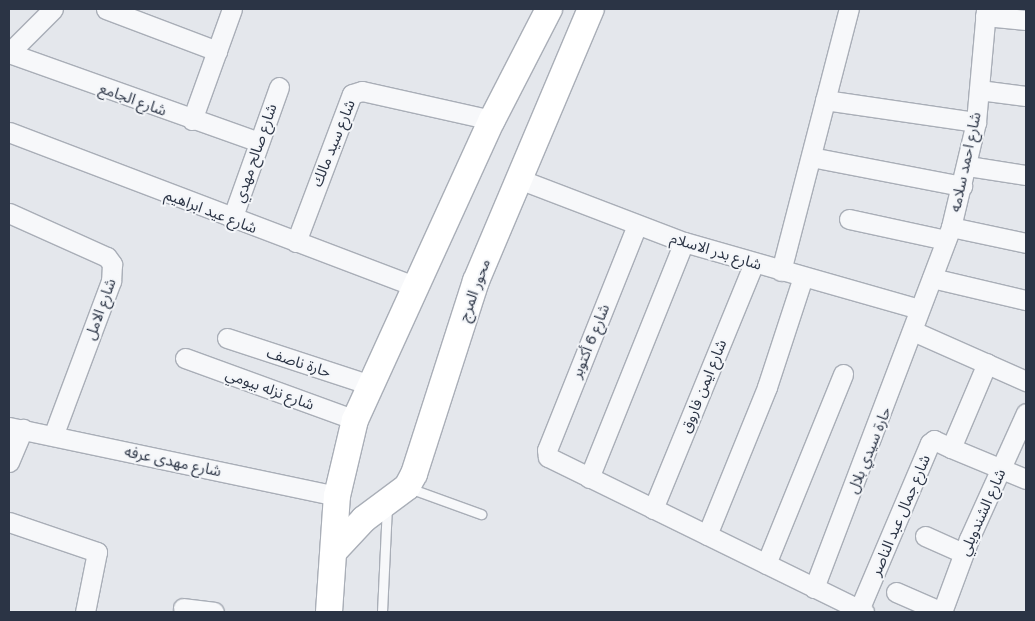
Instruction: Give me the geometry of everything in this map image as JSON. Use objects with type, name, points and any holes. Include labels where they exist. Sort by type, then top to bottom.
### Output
[{"type":"main road","points":[[329,612],[335,550],[337,496],[355,420],[414,286],[492,120],[549,9]]},
{"type":"main road","name":"محور المرج","points":[[397,494],[476,281],[591,9]]},
{"type":"main road","points":[[335,550],[356,526],[397,494]]},
{"type":"street","points":[[9,53],[53,9]]},
{"type":"street","points":[[106,9],[217,51]]},
{"type":"street","points":[[192,120],[232,9]]},
{"type":"street","points":[[782,271],[849,9]]},
{"type":"street","points":[[986,12],[1026,20]]},
{"type":"street","name":"شارع احمد سلامه","points":[[919,309],[949,234],[968,166],[976,122],[986,12]]},
{"type":"street","name":"شارع الجامع","points":[[9,53],[192,120],[259,142]]},
{"type":"street","name":"شارع صالح مهدي","points":[[232,219],[279,87]]},
{"type":"street","points":[[979,90],[1026,96]]},
{"type":"street","name":"شارع سيد مالك","points":[[296,242],[352,94],[362,91],[492,120]]},
{"type":"street","points":[[826,100],[976,122]]},
{"type":"street","name":"شارع عيد ابراهيم","points":[[9,132],[232,219],[414,286]]},
{"type":"street","points":[[811,157],[962,186]]},
{"type":"street","points":[[968,166],[1026,175]]},
{"type":"street","name":"شارع بدر الاسلام","points":[[519,179],[684,242],[919,309]]},
{"type":"street","name":"شارع الامل","points":[[9,213],[107,257],[112,264],[114,273],[54,436]]},
{"type":"street","points":[[849,219],[949,234],[1026,242]]},
{"type":"street","name":"شارع 6 أكتوبر","points":[[589,478],[548,457],[547,450],[636,225]]},
{"type":"street","points":[[684,242],[589,478],[862,611]]},
{"type":"street","name":"شارع ايمن فاروق","points":[[653,509],[754,263]]},
{"type":"street","points":[[707,535],[767,387],[802,277]]},
{"type":"street","points":[[932,278],[1026,300]]},
{"type":"street","name":"حارة سيدي بلال","points":[[814,588],[913,331],[919,309]]},
{"type":"street","points":[[913,331],[1026,380]]},
{"type":"street","name":"حارة ناصف","points":[[227,338],[370,385]]},
{"type":"street","name":"شارع نزله بيومي","points":[[185,358],[355,420]]},
{"type":"street","name":"شارع جمال عبد الناصر","points":[[862,611],[930,443],[934,440],[951,448],[987,363]]},
{"type":"street","points":[[766,564],[843,374]]},
{"type":"street","name":"شارع الشندويلي","points":[[944,612],[963,553],[1026,413]]},
{"type":"street","points":[[9,462],[16,428]]},
{"type":"street","name":"شارع مهدى عرفه","points":[[16,428],[337,496]]},
{"type":"street","points":[[951,448],[1026,479]]},
{"type":"street","points":[[9,522],[97,552],[84,612]]},
{"type":"street","points":[[925,536],[963,553]]},
{"type":"street","points":[[896,592],[944,612]]},
{"type":"street","points":[[183,608],[214,612]]},
{"type":"lane","points":[[382,612],[397,494],[481,514]]}]
